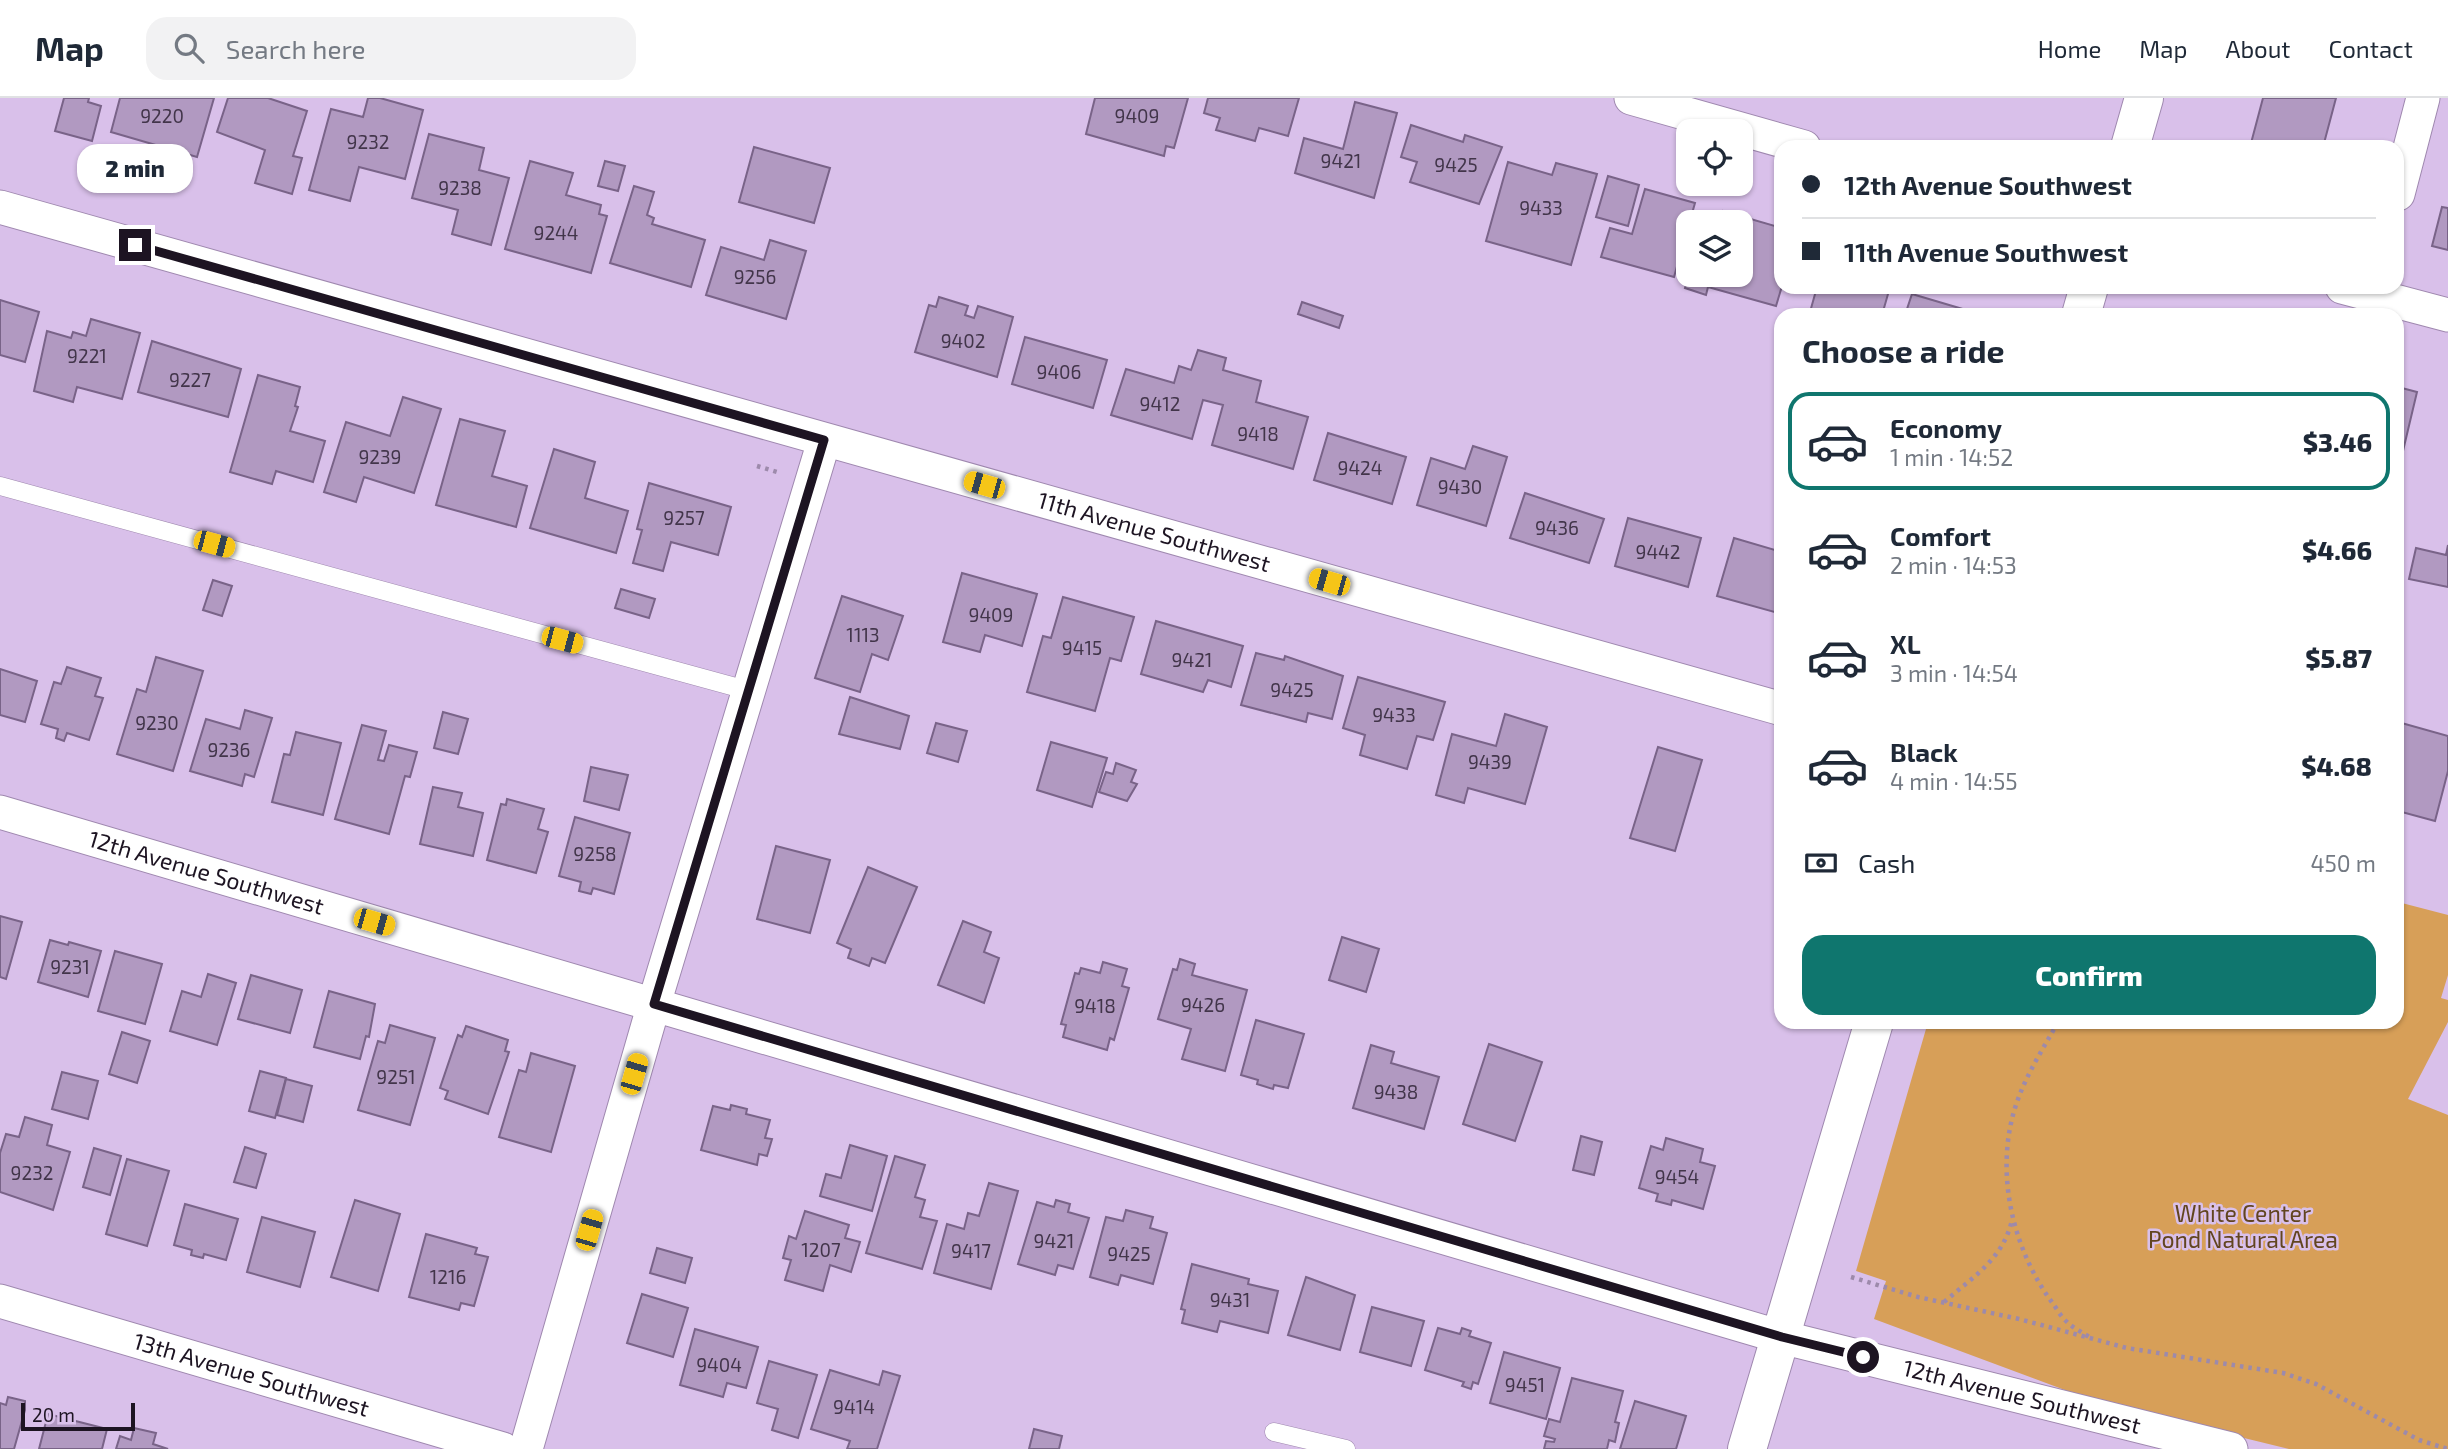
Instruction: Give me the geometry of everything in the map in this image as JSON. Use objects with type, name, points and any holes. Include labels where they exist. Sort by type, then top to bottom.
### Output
[{"type":"main road","points":[[2132,140],[2144,98]]},
{"type":"main road","points":[[1746,1449],[1782,1337],[1872,1029]]},
{"type":"street","points":[[1631,98],[1779,140]]},
{"type":"street","points":[[2404,171],[2423,98]]},
{"type":"street","name":"11th Avenue Southwest","points":[[0,207],[1774,707]]},
{"type":"street","points":[[2379,294],[2448,314]]},
{"type":"street","points":[[526,1449],[654,1004],[824,440]]},
{"type":"street","name":"12th Avenue Southwest","points":[[0,812],[1782,1337],[2231,1449]]},
{"type":"street","name":"13th Avenue Southwest","points":[[0,1301],[503,1449]]},
{"type":"lane","points":[[0,486],[750,691]]},
{"type":"lane","points":[[1274,1432],[1346,1449]]},
{"type":"path","points":[[757,466],[784,474]]},
{"type":"path","points":[[2054,1029],[2028,1073],[2014,1111],[2009,1146],[2009,1196],[2019,1244],[2041,1287],[2066,1321],[2092,1339]]},
{"type":"path","points":[[1943,1303],[1996,1257],[2008,1241],[2012,1219]]},
{"type":"path","points":[[1851,1277],[1943,1303],[2127,1348],[2283,1373],[2316,1384],[2418,1440],[2448,1449]]},
{"type":"green space","name":"White Center Pond Natural Area","points":[[2404,904],[2448,915],[2448,975],[2441,998],[2448,1000],[2448,1022],[2408,1099],[2448,1115],[2448,1449],[2289,1449],[2097,1402],[1874,1319],[1886,1281],[1856,1271],[1926,1029],[2404,1029]]},
{"type":"building","points":[[64,98],[89,98],[88,102],[101,106],[92,141],[55,131]]},
{"type":"building","points":[[120,98],[214,98],[197,157],[111,132]]},
{"type":"building","points":[[228,98],[268,98],[307,111],[293,156],[302,158],[292,194],[255,183],[265,150],[217,132]]},
{"type":"building","points":[[368,98],[380,98],[423,110],[405,179],[359,167],[350,201],[309,190],[331,109],[363,117]]},
{"type":"building","points":[[1095,98],[1188,98],[1174,148],[1166,146],[1164,156],[1086,134]]},
{"type":"building","points":[[1208,98],[1299,98],[1288,136],[1259,128],[1255,141],[1216,130],[1220,118],[1204,113]]},
{"type":"building","points":[[2263,98],[2336,98],[2325,140],[2252,140]]},
{"type":"building","points":[[1355,102],[1397,113],[1374,198],[1295,173],[1304,138],[1343,149]]},
{"type":"building","points":[[1411,125],[1463,142],[1465,135],[1502,147],[1479,204],[1410,182],[1417,162],[1401,157]]},
{"type":"building","points":[[429,134],[484,148],[479,170],[509,178],[491,245],[452,234],[458,210],[412,198]]},
{"type":"building","points":[[754,147],[830,168],[814,223],[739,202]]},
{"type":"building","points":[[530,161],[573,173],[566,195],[601,205],[599,214],[607,216],[591,273],[505,249]]},
{"type":"building","points":[[605,161],[625,166],[618,191],[598,186]]},
{"type":"building","points":[[1508,162],[1552,175],[1556,163],[1597,174],[1571,265],[1486,241]]},
{"type":"building","points":[[1608,176],[1639,185],[1628,226],[1596,217]]},
{"type":"building","points":[[634,186],[654,192],[647,215],[654,218],[652,224],[705,240],[691,287],[610,263]]},
{"type":"building","points":[[1645,189],[1695,203],[1693,210],[1676,210],[1674,277],[1601,257],[1610,228],[1632,234]]},
{"type":"building","points":[[2442,207],[2448,208],[2448,250],[2432,246]]},
{"type":"building","points":[[1753,220],[1774,226],[1774,294],[1780,294],[1776,306],[1708,287],[1753,287]]},
{"type":"building","points":[[770,240],[806,251],[786,319],[706,295],[721,247],[764,260]]},
{"type":"building","points":[[1685,287],[1708,287],[1706,295]]},
{"type":"building","points":[[1815,294],[1888,294],[1884,308],[1811,308]]},
{"type":"building","points":[[1912,294],[1959,308],[1907,308]]},
{"type":"building","points":[[939,297],[968,306],[965,315],[974,318],[978,306],[1013,317],[997,377],[915,352],[929,305],[936,307]]},
{"type":"building","points":[[0,300],[39,312],[25,362],[0,355]]},
{"type":"building","points":[[1302,302],[1343,316],[1339,328],[1298,314]]},
{"type":"building","points":[[91,319],[140,333],[122,399],[77,387],[73,402],[34,391],[47,331],[71,338],[73,332],[86,336]]},
{"type":"building","points":[[1025,337],[1107,360],[1093,408],[1012,384]]},
{"type":"building","points":[[152,341],[241,369],[228,417],[138,392]]},
{"type":"building","points":[[1198,350],[1226,358],[1223,370],[1261,381],[1256,402],[1308,417],[1293,469],[1212,445],[1223,405],[1203,400],[1192,439],[1111,415],[1126,369],[1174,383],[1179,366],[1191,370]]},
{"type":"building","points":[[258,375],[300,387],[295,406],[298,407],[290,431],[325,441],[313,482],[276,471],[272,484],[230,472]]},
{"type":"building","points":[[2404,389],[2417,392],[2404,447]]},
{"type":"building","points":[[403,397],[441,409],[414,493],[364,477],[356,502],[324,492],[346,422],[390,436]]},
{"type":"building","points":[[460,419],[505,431],[492,476],[527,486],[516,527],[436,505]]},
{"type":"building","points":[[1328,433],[1406,457],[1392,504],[1314,480]]},
{"type":"building","points":[[1473,446],[1507,457],[1486,526],[1417,505],[1431,458],[1465,469]]},
{"type":"building","points":[[554,449],[595,462],[585,498],[628,511],[616,553],[530,528]]},
{"type":"building","points":[[649,483],[731,507],[718,555],[671,542],[663,571],[633,563],[642,530],[637,529]]},
{"type":"building","points":[[1525,493],[1604,519],[1589,563],[1510,538]]},
{"type":"building","points":[[1628,518],[1701,538],[1688,587],[1615,566]]},
{"type":"building","points":[[1734,538],[1774,550],[1774,612],[1717,596]]},
{"type":"building","points":[[2448,545],[2448,587],[2409,579],[2416,548],[2446,555]]},
{"type":"building","points":[[962,573],[1037,594],[1022,646],[985,635],[980,652],[943,642]]},
{"type":"building","points":[[213,580],[232,586],[222,616],[203,610]]},
{"type":"building","points":[[621,589],[655,599],[649,618],[615,608]]},
{"type":"building","points":[[842,596],[903,616],[888,660],[872,654],[860,692],[815,678]]},
{"type":"building","points":[[1063,597],[1134,617],[1121,661],[1110,658],[1095,711],[1027,692],[1043,636],[1051,638]]},
{"type":"building","points":[[1156,621],[1243,646],[1231,687],[1208,680],[1203,692],[1141,674]]},
{"type":"building","points":[[1256,653],[1284,660],[1285,656],[1343,676],[1332,719],[1308,713],[1306,722],[1241,705]]},
{"type":"building","points":[[156,657],[203,671],[173,771],[117,754],[137,689],[146,692]]},
{"type":"building","points":[[67,667],[101,678],[95,696],[103,698],[89,740],[67,733],[64,741],[56,738],[58,729],[41,724],[54,682],[61,684]]},
{"type":"building","points":[[0,669],[37,681],[25,722],[0,715]]},
{"type":"building","points":[[1358,677],[1445,702],[1433,740],[1417,736],[1407,769],[1360,755],[1365,735],[1343,728]]},
{"type":"building","points":[[850,697],[909,716],[900,749],[839,734]]},
{"type":"building","points":[[245,710],[272,718],[254,777],[245,774],[242,786],[190,771],[206,719],[240,729]]},
{"type":"building","points":[[443,712],[468,719],[458,754],[434,748]]},
{"type":"building","points":[[1505,714],[1547,727],[1525,804],[1468,788],[1464,803],[1436,795],[1452,734],[1496,746]]},
{"type":"building","points":[[936,723],[967,731],[958,762],[927,753]]},
{"type":"building","points":[[2404,724],[2448,736],[2448,771],[2435,821],[2404,813]]},
{"type":"building","points":[[362,725],[386,731],[378,760],[384,761],[389,745],[417,752],[410,777],[405,776],[389,834],[335,819]]},
{"type":"building","points":[[296,732],[341,743],[323,815],[272,802],[284,754],[290,755]]},
{"type":"building","points":[[1051,742],[1107,758],[1092,807],[1037,790]]},
{"type":"building","points":[[1658,747],[1702,760],[1675,851],[1630,838]]},
{"type":"building","points":[[1116,763],[1136,770],[1131,782],[1137,784],[1127,801],[1099,792],[1106,772],[1113,774]]},
{"type":"building","points":[[591,767],[628,775],[619,810],[584,801]]},
{"type":"building","points":[[433,787],[462,793],[458,807],[483,813],[473,856],[420,844]]},
{"type":"building","points":[[507,799],[544,809],[538,829],[548,832],[536,873],[487,860],[501,804],[506,805]]},
{"type":"building","points":[[575,817],[630,833],[614,894],[593,888],[591,894],[579,891],[581,882],[559,876]]},
{"type":"building","points":[[776,846],[830,860],[810,933],[757,919]]},
{"type":"building","points":[[868,867],[917,887],[885,963],[872,958],[869,966],[848,958],[851,949],[837,943]]},
{"type":"building","points":[[0,916],[22,922],[6,979],[0,977]]},
{"type":"building","points":[[963,921],[991,932],[984,952],[999,958],[984,1003],[938,985]]},
{"type":"building","points":[[1342,937],[1379,949],[1366,992],[1329,980]]},
{"type":"building","points":[[50,940],[101,951],[88,997],[38,982]]},
{"type":"building","points":[[115,951],[162,964],[145,1024],[98,1011]]},
{"type":"building","points":[[1180,959],[1195,964],[1192,975],[1247,990],[1225,1071],[1182,1059],[1191,1029],[1158,1019],[1173,969],[1177,970]]},
{"type":"building","points":[[1103,962],[1127,969],[1122,986],[1129,988],[1114,1040],[1110,1038],[1107,1050],[1063,1037],[1066,1025],[1061,1024],[1075,973],[1079,974],[1081,968],[1100,973]]},
{"type":"building","points":[[208,974],[236,983],[217,1045],[170,1031],[182,991],[201,997]]},
{"type":"building","points":[[251,975],[302,990],[290,1033],[238,1019]]},
{"type":"building","points":[[329,991],[375,1004],[369,1037],[366,1036],[360,1059],[314,1047]]},
{"type":"building","points":[[1256,1020],[1304,1034],[1288,1088],[1274,1085],[1273,1089],[1257,1084],[1258,1080],[1241,1075]]},
{"type":"building","points":[[390,1025],[435,1038],[410,1125],[358,1110],[378,1041],[385,1043]]},
{"type":"building","points":[[466,1026],[508,1040],[505,1051],[509,1052],[488,1114],[445,1099],[448,1091],[440,1088],[458,1035],[462,1037]]},
{"type":"building","points":[[122,1032],[150,1041],[137,1083],[109,1074]]},
{"type":"building","points":[[1489,1044],[1542,1062],[1515,1141],[1463,1124]]},
{"type":"building","points":[[1371,1045],[1394,1052],[1391,1063],[1439,1077],[1424,1129],[1353,1108]]},
{"type":"building","points":[[531,1053],[575,1066],[551,1152],[499,1137],[519,1070],[526,1072]]},
{"type":"building","points":[[260,1071],[286,1078],[275,1118],[249,1111]]},
{"type":"building","points":[[62,1072],[98,1081],[88,1119],[52,1109]]},
{"type":"building","points":[[286,1079],[312,1086],[303,1122],[277,1115]]},
{"type":"building","points":[[731,1105],[747,1109],[746,1114],[770,1120],[765,1138],[772,1139],[767,1156],[759,1154],[757,1165],[701,1150],[713,1106],[730,1110]]},
{"type":"building","points":[[25,1117],[52,1125],[47,1145],[70,1152],[53,1210],[0,1192],[0,1153],[6,1134],[19,1137]]},
{"type":"building","points":[[1581,1136],[1602,1142],[1594,1175],[1573,1170]]},
{"type":"building","points":[[1666,1138],[1703,1149],[1700,1162],[1715,1166],[1703,1209],[1672,1200],[1671,1205],[1656,1201],[1658,1194],[1639,1188],[1651,1146],[1663,1150]]},
{"type":"building","points":[[850,1145],[887,1156],[872,1211],[820,1196],[826,1174],[841,1178]]},
{"type":"building","points":[[245,1147],[266,1154],[256,1188],[234,1182]]},
{"type":"building","points":[[94,1148],[121,1156],[110,1195],[83,1187]]},
{"type":"building","points":[[895,1156],[925,1165],[915,1197],[925,1200],[920,1217],[937,1221],[922,1269],[866,1253]]},
{"type":"building","points":[[127,1159],[169,1171],[147,1246],[106,1234]]},
{"type":"building","points":[[989,1183],[1018,1191],[991,1289],[934,1273],[947,1224],[964,1229],[968,1213],[979,1216]]},
{"type":"building","points":[[355,1200],[400,1214],[378,1291],[331,1277]]},
{"type":"building","points":[[1056,1200],[1070,1204],[1068,1212],[1089,1218],[1073,1269],[1058,1265],[1055,1275],[1018,1264],[1037,1202],[1054,1207]]},
{"type":"building","points":[[185,1204],[238,1219],[226,1260],[204,1254],[203,1258],[191,1255],[192,1250],[174,1245]]},
{"type":"building","points":[[1126,1210],[1153,1217],[1150,1228],[1167,1233],[1153,1284],[1121,1275],[1118,1285],[1090,1277],[1106,1217],[1123,1221]]},
{"type":"building","points":[[805,1211],[849,1225],[845,1238],[860,1242],[851,1272],[830,1265],[823,1291],[785,1280],[791,1260],[783,1258],[789,1236],[796,1239]]},
{"type":"building","points":[[262,1217],[315,1232],[300,1287],[247,1272]]},
{"type":"building","points":[[426,1234],[477,1248],[475,1254],[488,1257],[474,1306],[461,1303],[459,1310],[409,1297]]},
{"type":"building","points":[[657,1248],[692,1258],[685,1283],[650,1273]]},
{"type":"building","points":[[1192,1264],[1249,1279],[1248,1284],[1278,1291],[1268,1333],[1220,1321],[1217,1332],[1182,1323],[1185,1310],[1181,1309]]},
{"type":"building","points":[[1306,1277],[1355,1295],[1340,1350],[1288,1335]]},
{"type":"building","points":[[642,1294],[688,1308],[673,1357],[627,1343]]},
{"type":"building","points":[[1372,1307],[1424,1321],[1411,1366],[1360,1352]]},
{"type":"building","points":[[1438,1328],[1460,1334],[1462,1328],[1471,1331],[1469,1336],[1491,1343],[1478,1384],[1473,1382],[1471,1389],[1462,1386],[1464,1382],[1425,1370]]},
{"type":"building","points":[[695,1329],[758,1347],[746,1388],[727,1383],[723,1397],[680,1385]]},
{"type":"building","points":[[1504,1352],[1560,1368],[1546,1419],[1490,1403]]},
{"type":"building","points":[[769,1361],[817,1375],[798,1438],[772,1430],[778,1409],[757,1403]]},
{"type":"building","points":[[830,1370],[879,1385],[883,1371],[900,1376],[877,1449],[847,1449],[850,1441],[811,1429]]},
{"type":"building","points":[[1572,1378],[1623,1391],[1615,1422],[1619,1423],[1615,1442],[1609,1440],[1607,1449],[1544,1449],[1546,1441],[1554,1442],[1555,1439],[1544,1436],[1549,1419],[1560,1422]]},
{"type":"building","points":[[8,1397],[25,1401],[25,1410],[14,1449],[0,1449],[0,1403],[6,1405]]},
{"type":"building","points":[[1635,1401],[1686,1416],[1676,1449],[1620,1449]]},
{"type":"building","points":[[48,1414],[107,1429],[102,1449],[39,1449]]},
{"type":"building","points":[[134,1428],[156,1433],[153,1444],[168,1449],[116,1449],[120,1436],[131,1440]]},
{"type":"building","points":[[1034,1429],[1062,1436],[1059,1449],[1029,1449]]},
{"type":"route","points":[[135,245],[824,440],[654,1004],[1782,1337],[1863,1357]]}]
